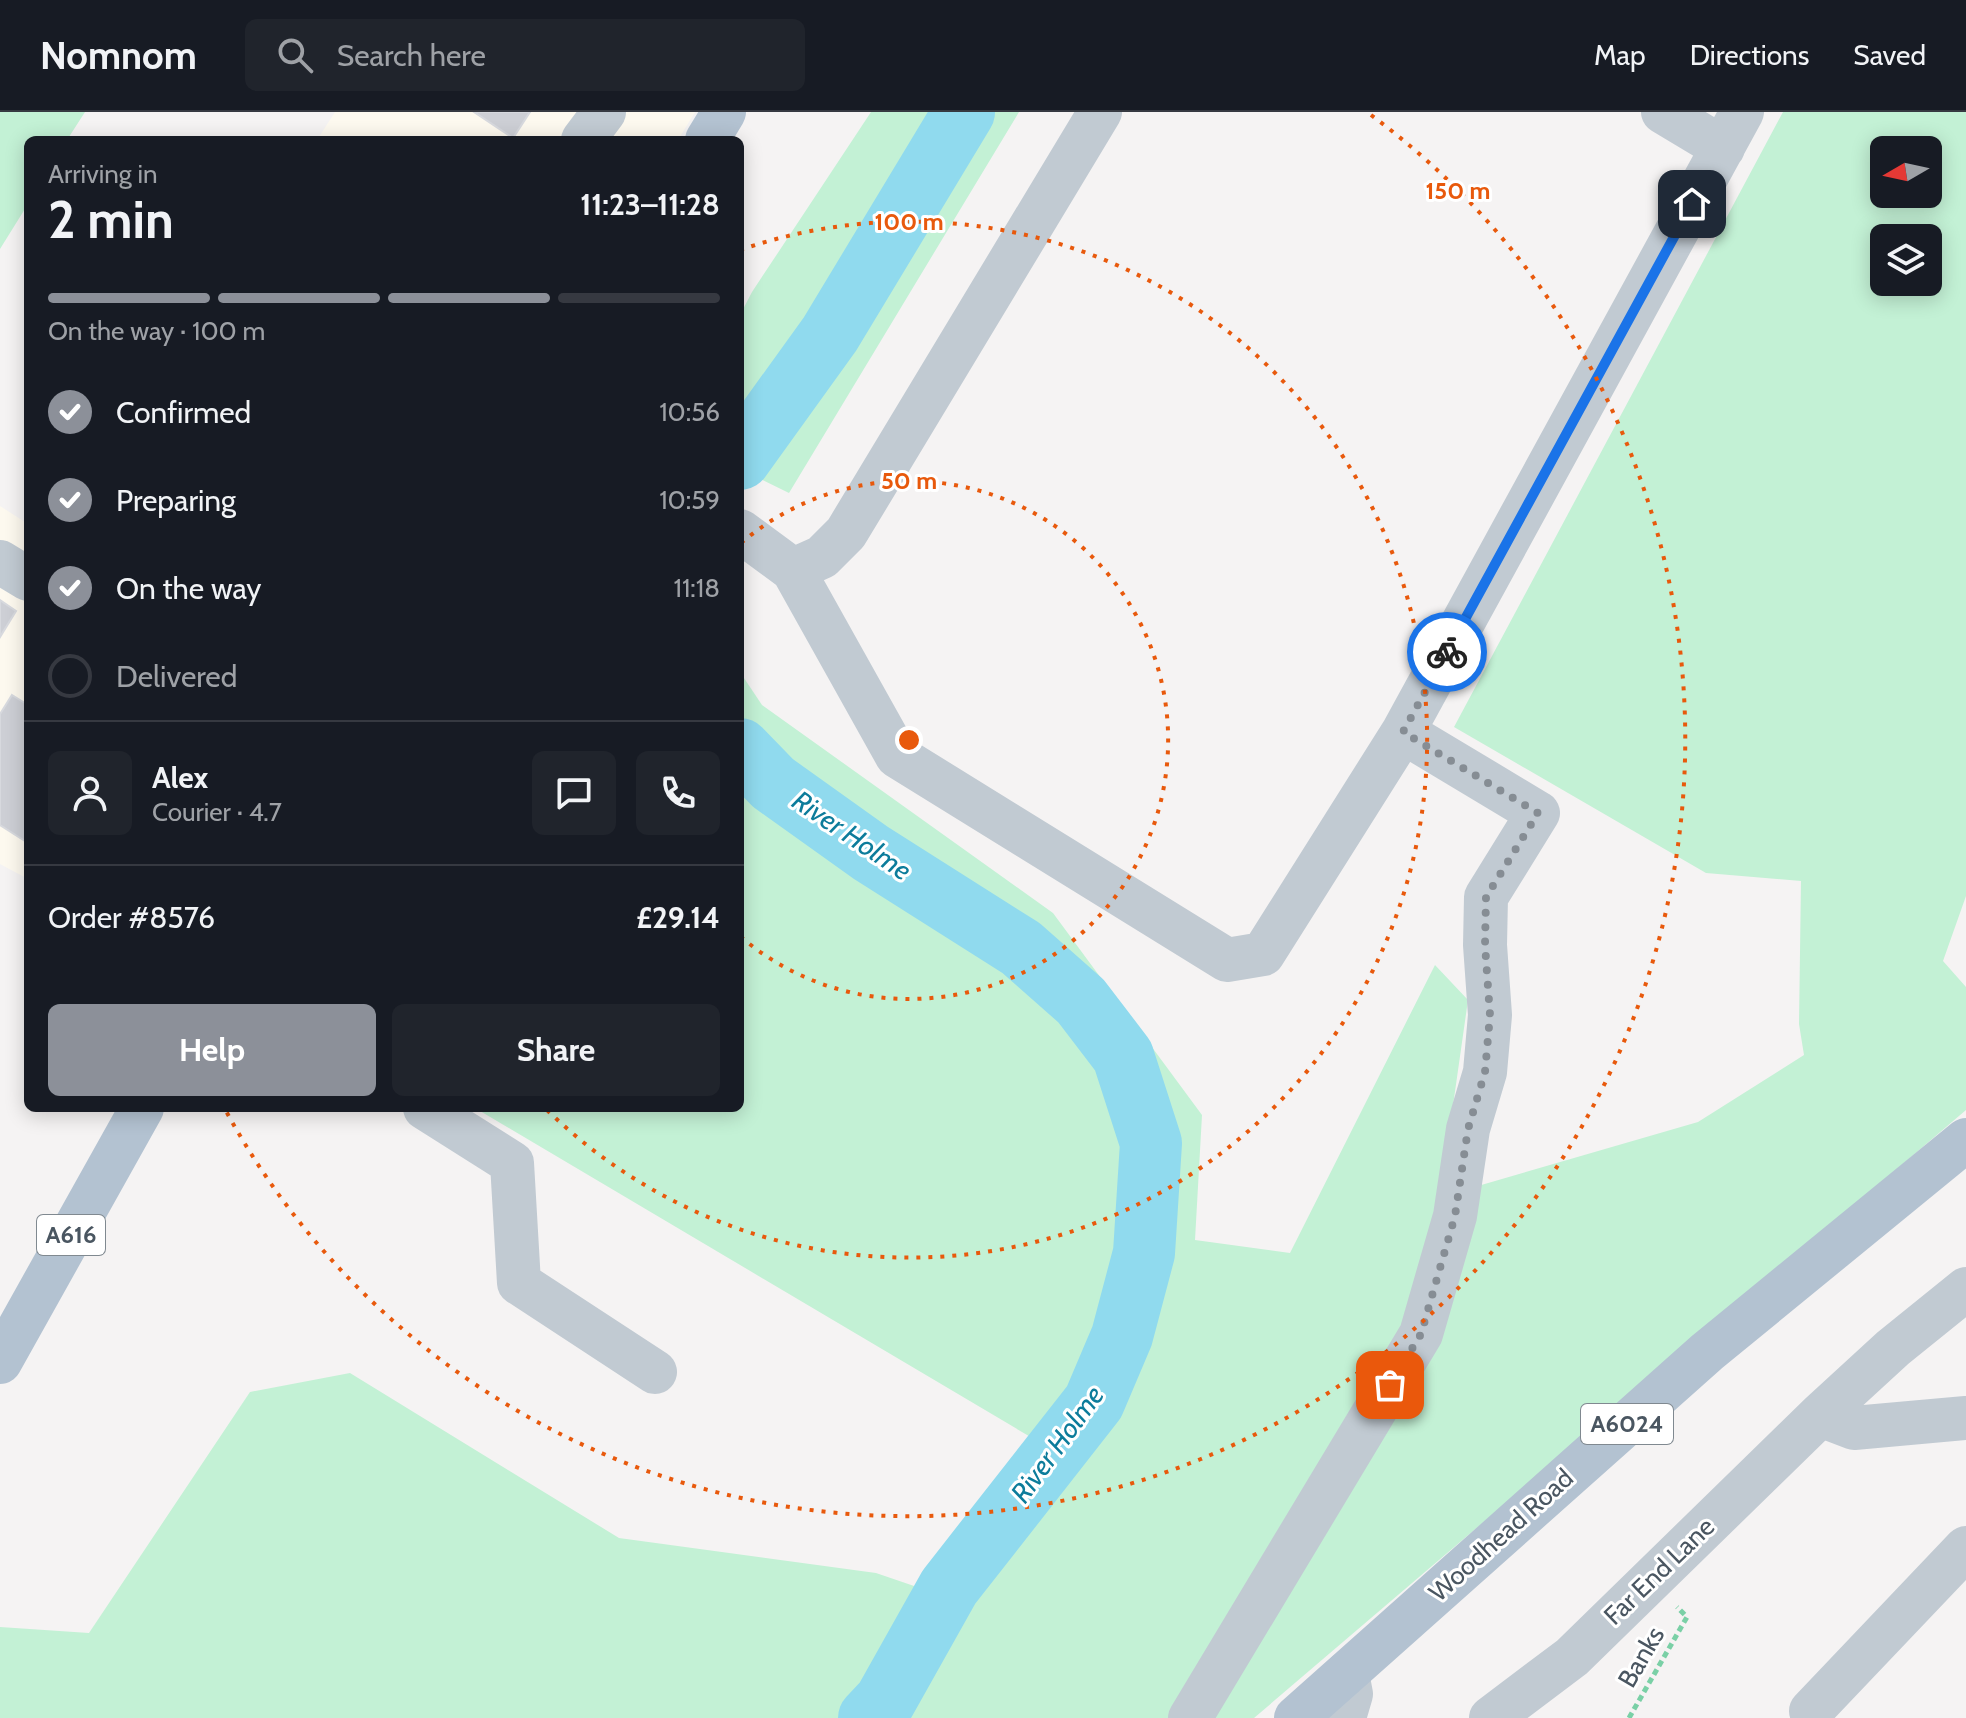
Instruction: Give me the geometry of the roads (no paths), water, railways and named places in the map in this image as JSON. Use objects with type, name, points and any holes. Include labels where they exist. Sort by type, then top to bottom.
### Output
[{"type":"main road","points":[[709,136],[724,112]]},
{"type":"main road","name":"A616","points":[[0,1362],[140,1112]]},
{"type":"main road","name":"Woodhead Road","points":[[1296,1718],[1707,1352],[1961,1149]]},
{"type":"street","points":[[586,136],[604,112]]},
{"type":"street","points":[[793,570],[822,557],[846,533],[1100,112]]},
{"type":"street","points":[[744,533],[793,570],[897,756],[1227,960],[1263,954],[1403,732],[1732,130],[1663,112]]},
{"type":"street","points":[[0,562],[24,577]]},
{"type":"street","points":[[1190,1718],[1421,1334],[1455,1216],[1468,1129],[1485,1072],[1490,1015],[1485,945],[1486,897],[1538,813],[1403,732]]},
{"type":"street","points":[[431,1112],[512,1163],[519,1283],[655,1372]]},
{"type":"street","name":"Far End Lane","points":[[1491,1718],[1572,1657],[1820,1415],[1893,1348],[1966,1289]]},
{"type":"street","points":[[1820,1415],[1854,1428],[1966,1418]]},
{"type":"street","points":[[1811,1711],[1966,1548]]},
{"type":"street","points":[[1344,1718],[1351,1694],[1347,1673]]},
{"type":"waterway","name":"River Holme","points":[[744,453],[830,334],[964,112]]},
{"type":"waterway","name":"River Holme","points":[[744,753],[773,783],[871,853],[1021,948],[1081,1001],[1123,1056],[1151,1143],[1144,1253],[1122,1336],[1094,1402],[949,1587],[885,1701],[869,1718]]}]
